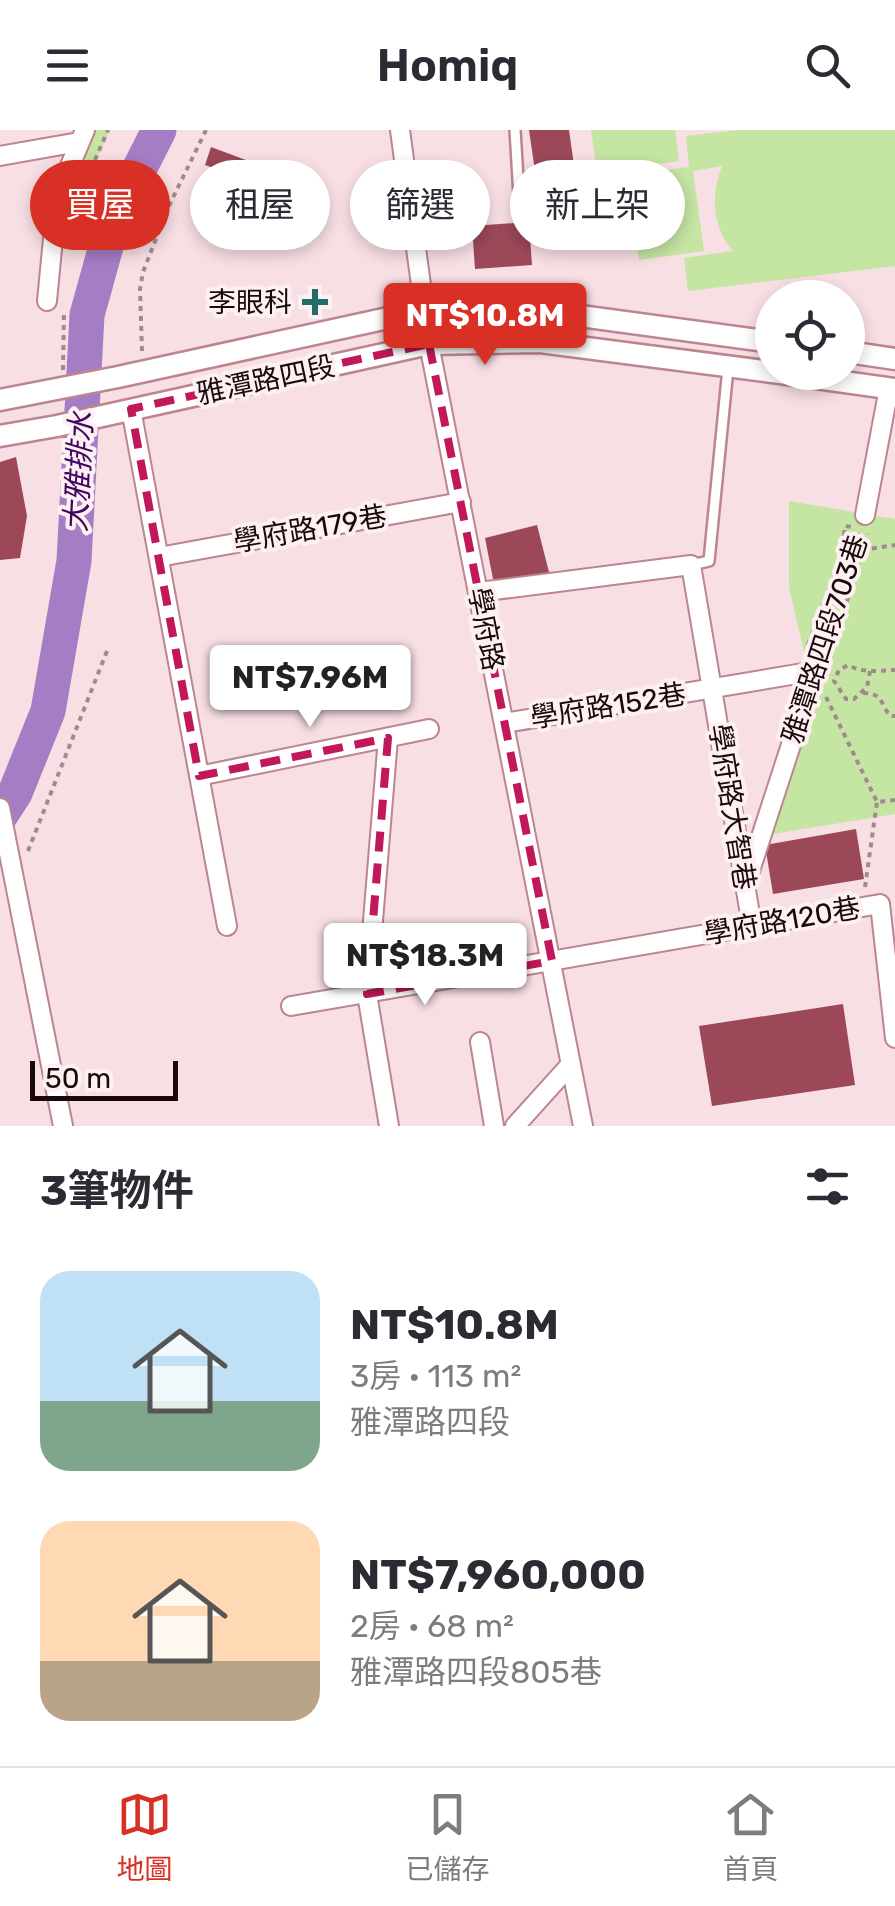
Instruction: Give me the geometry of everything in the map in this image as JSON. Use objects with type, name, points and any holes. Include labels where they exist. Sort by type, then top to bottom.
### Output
[{"type":"street","name":"學府路","points":[[400,130],[430,344],[583,1126]]},
{"type":"street","points":[[0,156],[82,136]]},
{"type":"street","points":[[56,300],[57,197],[82,136]]},
{"type":"street","name":"雅潭路四段","points":[[0,400],[62,380],[118,378],[425,310],[536,310],[755,340]]},
{"type":"street","name":"雅潭路四段","points":[[0,436],[430,344],[540,342],[755,370]]},
{"type":"street","points":[[865,355],[895,359]]},
{"type":"street","name":"雅潭路四段","points":[[865,384],[892,388]]},
{"type":"street","name":"雅潭路四段703巷","points":[[863,522],[892,388]]},
{"type":"street","points":[[125,411],[159,557],[227,926]]},
{"type":"street","name":"學府路179巷","points":[[159,557],[460,502]]},
{"type":"street","points":[[478,592],[692,565]]},
{"type":"street","name":"學府路大智巷","points":[[692,565],[752,926]]},
{"type":"street","name":"學府路大智巷","points":[[712,689],[818,672]]},
{"type":"street","name":"雅潭路四段703巷","points":[[745,886],[818,672]]},
{"type":"street","name":"學府路152巷","points":[[504,723],[712,689]]},
{"type":"street","points":[[200,776],[429,730]]},
{"type":"street","points":[[388,738],[368,994],[388,1126]]},
{"type":"street","points":[[0,808],[62,1126]]},
{"type":"street","name":"學府路120巷","points":[[291,1006],[880,904],[895,1038]]},
{"type":"street","points":[[480,1042],[494,1126]]},
{"type":"street","points":[[514,1126],[572,1064]]},
{"type":"lane","points":[[515,130],[517,160]]},
{"type":"lane","points":[[692,565],[710,561],[729,366]]},
{"type":"path","points":[[94,160],[108,130]]},
{"type":"path","points":[[142,356],[140,289],[144,272],[168,208],[206,130]]},
{"type":"path","points":[[56,300],[62,380]]},
{"type":"path","points":[[818,672],[829,661],[868,531],[863,522],[846,526],[844,535],[849,539],[808,647],[818,672],[878,802],[862,906]]},
{"type":"path","name":"雅潭路四段703巷","points":[[818,672],[863,522]]},
{"type":"path","points":[[862,550],[895,545]]},
{"type":"path","points":[[16,883],[106,651]]},
{"type":"path","points":[[870,671],[867,687],[854,699],[846,699],[834,681],[840,670],[848,666],[856,670],[895,670]]},
{"type":"path","points":[[862,693],[873,693],[890,716],[895,716]]},
{"type":"path","points":[[878,802],[895,800]]},
{"type":"highlighted area","points":[[429,344],[552,961],[367,994],[388,738],[199,776],[131,409]]},
{"type":"green space","points":[[87,130],[110,130],[96,160],[74,160]]},
{"type":"green space","points":[[591,130],[675,130],[679,160],[595,160]]},
{"type":"green space","points":[[737,130],[895,130],[895,266],[688,291],[684,258],[733,251],[720,231],[715,210],[722,166],[693,171],[704,251],[639,260],[638,250],[685,250],[685,168],[689,167],[686,136]]},
{"type":"green space","points":[[789,501],[895,519],[895,814],[767,835],[813,691],[789,587]]},
{"type":"building","points":[[529,130],[569,130],[573,160],[533,160]]},
{"type":"building","points":[[211,147],[246,160],[207,160]]},
{"type":"building","points":[[510,223],[510,250],[531,250],[532,265],[475,269],[474,250],[490,250],[490,225]]},
{"type":"building","points":[[16,457],[27,516],[20,558],[0,560],[0,462]]},
{"type":"building","points":[[537,525],[550,576],[494,584],[485,538]]},
{"type":"building","points":[[856,829],[864,879],[773,894],[765,845]]},
{"type":"building","points":[[843,1004],[855,1085],[712,1106],[699,1026]]},
{"type":"waterway","name":"大雅排水","points":[[0,816],[15,793],[48,711],[74,561],[87,315],[113,221],[159,130]]},
{"type":"place","name":"李眼科","points":[[315,302]]}]
